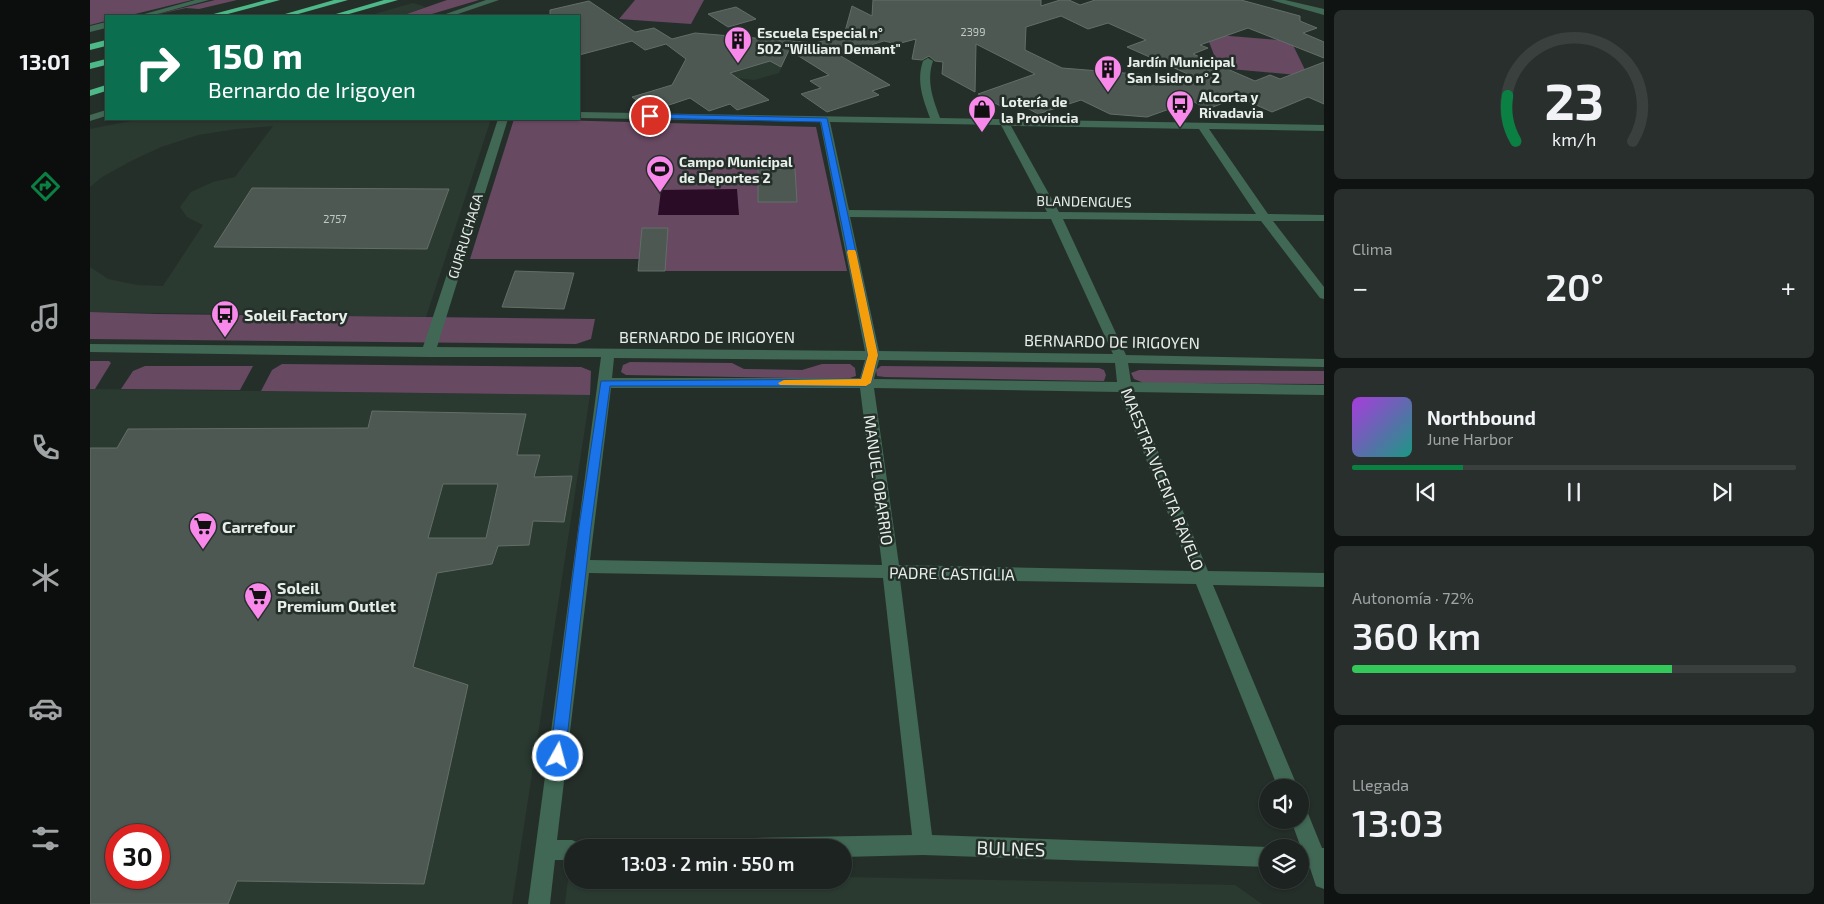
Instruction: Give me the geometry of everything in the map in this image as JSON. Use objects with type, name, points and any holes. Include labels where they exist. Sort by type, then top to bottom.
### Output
[{"type":"highway","points":[[214,15],[276,0]]},
{"type":"highway","points":[[286,15],[344,0]]},
{"type":"highway","points":[[337,15],[394,0]]},
{"type":"highway","points":[[90,47],[105,43]]},
{"type":"highway","points":[[90,66],[105,62]]},
{"type":"highway","points":[[90,82],[105,78]]},
{"type":"highway","points":[[90,93],[105,88]]},
{"type":"street","points":[[145,15],[205,0]]},
{"type":"street","points":[[469,9],[495,0]]},
{"type":"street","points":[[448,15],[503,0]]},
{"type":"street","points":[[1275,0],[1324,12]]},
{"type":"street","points":[[90,30],[105,25]]},
{"type":"street","points":[[928,61],[924,69],[926,88],[936,121]]},
{"type":"street","points":[[90,118],[105,113]]},
{"type":"street","points":[[580,115],[1324,128]]},
{"type":"street","name":"MANUEL OBARRIO","points":[[824,119],[873,355],[866,383],[891,571],[923,845]]},
{"type":"street","name":"GURRUCHAGA","points":[[428,353],[502,120]]},
{"type":"street","name":"MAESTRA VICENTA RAVELO","points":[[1004,122],[1055,215],[1121,358],[1124,387],[1284,779]]},
{"type":"street","points":[[1201,126],[1265,218],[1324,296]]},
{"type":"street","name":"BLANDENGUES","points":[[843,213],[1324,218]]},
{"type":"street","name":"BERNARDO DE IRIGOYEN","points":[[90,348],[428,353],[1121,358],[1324,363]]},
{"type":"street","points":[[539,904],[608,354]]},
{"type":"street","points":[[605,383],[866,383],[1324,390]]},
{"type":"street","name":"PADRE CASTIGLIA","points":[[580,566],[1324,580]]},
{"type":"street","points":[[1304,829],[1313,858],[1324,878]]},
{"type":"street","name":"BULNES","points":[[852,846],[923,845],[1259,857]]},
{"type":"street","points":[[546,850],[564,850]]},
{"type":"shaded area","points":[[90,0],[192,0],[131,15],[105,15],[105,21],[90,25]]},
{"type":"shaded area","points":[[215,0],[237,0],[199,9],[186,8],[154,15]]},
{"type":"shaded area","points":[[447,0],[479,0],[428,15],[404,15]]},
{"type":"shaded area","points":[[635,0],[704,0],[691,24],[619,19]]},
{"type":"shaded area","points":[[413,3],[426,7],[404,15],[371,15]]},
{"type":"shaded area","points":[[1206,34],[1291,41],[1308,76],[1219,68]]},
{"type":"shaded area","points":[[776,52],[786,57],[779,73],[754,80],[718,76]]},
{"type":"shaded area","points":[[136,120],[491,120],[426,317],[90,312],[90,267],[108,279],[137,285],[163,286],[203,225],[187,217],[180,207],[191,192],[213,182],[235,177],[273,126],[198,135],[161,147],[102,177],[90,187],[90,129]],"holes":[[[252,188],[449,189],[427,249],[214,247]]]},
{"type":"shaded area","name":"Campo Municipal de Deportes 2","points":[[514,120],[816,127],[847,271],[638,271],[639,259],[470,259]]},
{"type":"shaded area","points":[[737,189],[739,215],[658,215],[661,190]]},
{"type":"shaded area","points":[[90,312],[595,319],[591,339],[576,344],[90,339]]},
{"type":"shaded area","points":[[90,361],[109,361],[111,363],[95,389],[90,389]]},
{"type":"shaded area","points":[[630,362],[732,363],[744,369],[802,370],[822,364],[850,364],[855,368],[856,376],[847,379],[626,375],[621,372],[623,365]]},
{"type":"shaded area","points":[[282,364],[581,367],[591,371],[590,395],[261,391],[272,370]]},
{"type":"shaded area","points":[[145,366],[253,366],[240,390],[121,389],[133,371]]},
{"type":"shaded area","points":[[881,366],[1099,368],[1104,370],[1106,375],[1104,381],[885,377],[877,376],[876,370]]},
{"type":"shaded area","points":[[1139,370],[1324,371],[1324,384],[1144,383],[1134,379],[1131,373]]},
{"type":"shaded area","name":"Soleil Premium Outlet","points":[[90,389],[590,395],[512,904],[90,904]]},
{"type":"shaded area","points":[[852,877],[1235,885],[1262,904],[565,904],[567,889],[852,889]]},
{"type":"building","points":[[873,0],[1041,0],[1041,6],[1060,0],[1069,0],[1080,5],[1095,0],[1241,0],[1300,16],[1300,21],[1317,28],[1303,33],[1324,42],[1324,58],[1248,28],[1200,45],[1208,48],[1193,54],[1255,81],[1270,75],[1280,79],[1324,62],[1324,104],[1308,97],[1272,112],[1238,97],[1208,109],[1192,101],[1147,117],[1110,114],[1081,100],[1038,114],[1020,104],[1006,109],[978,94],[1035,74],[976,44],[975,92],[942,74],[943,62],[935,61],[929,56],[922,60],[912,59],[916,39],[897,44],[884,41],[839,53],[841,54],[839,55],[890,85],[872,91],[879,95],[827,112],[801,94],[821,88],[810,81],[829,75],[789,50],[781,67],[770,61],[730,73],[769,100],[737,110],[730,104],[709,111],[690,98],[651,111],[632,97],[672,85],[686,59],[666,44],[645,50],[632,41],[580,55],[580,15],[550,15],[550,10],[589,1],[635,32],[654,28],[672,39],[695,33],[815,43],[844,35],[852,6],[872,16]],"holes":[[[1061,16],[1088,29],[1108,23],[1146,40],[1127,47],[1199,79],[1062,68],[1025,50],[1026,27]]]},
{"type":"building","points":[[736,7],[756,19],[728,27],[708,14]]},
{"type":"building","points":[[758,169],[795,169],[797,202],[758,202]]},
{"type":"building","points":[[252,188],[449,189],[427,249],[214,247]]},
{"type":"building","points":[[642,228],[668,228],[665,271],[638,271]]},
{"type":"building","points":[[515,271],[574,273],[564,309],[502,307]]},
{"type":"building","name":"Soleil Premium Outlet","points":[[372,411],[526,414],[517,455],[540,455],[534,477],[572,476],[564,522],[533,521],[529,545],[498,546],[492,564],[437,573],[413,667],[468,685],[424,884],[237,881],[228,904],[90,904],[90,448],[117,448],[128,429],[368,428]],"holes":[[[443,484],[498,484],[486,538],[428,538]]]},
{"type":"slow traffic","points":[[784,383],[866,383],[873,355],[852,252]]},
{"type":"place","name":"Escuela Especial n° 502 \"William Demant\"","points":[[738,64]]},
{"type":"place","name":"Jardín Municipal San Isidro n° 2","points":[[1108,93]]},
{"type":"place","name":"Alcorta y Rivadavia","points":[[1180,128]]},
{"type":"place","name":"Lotería de la Provincia","points":[[982,133]]},
{"type":"place","name":"Campo Municipal de Deportes 2","points":[[660,193]]},
{"type":"place","name":"Soleil Factory","points":[[225,338]]},
{"type":"place","name":"Carrefour","points":[[203,550]]},
{"type":"place","name":"Soleil Premium Outlet","points":[[258,620]]},
{"type":"route","points":[[558,756],[585,527],[605,383],[866,383],[873,355],[824,119],[650,116]]}]
